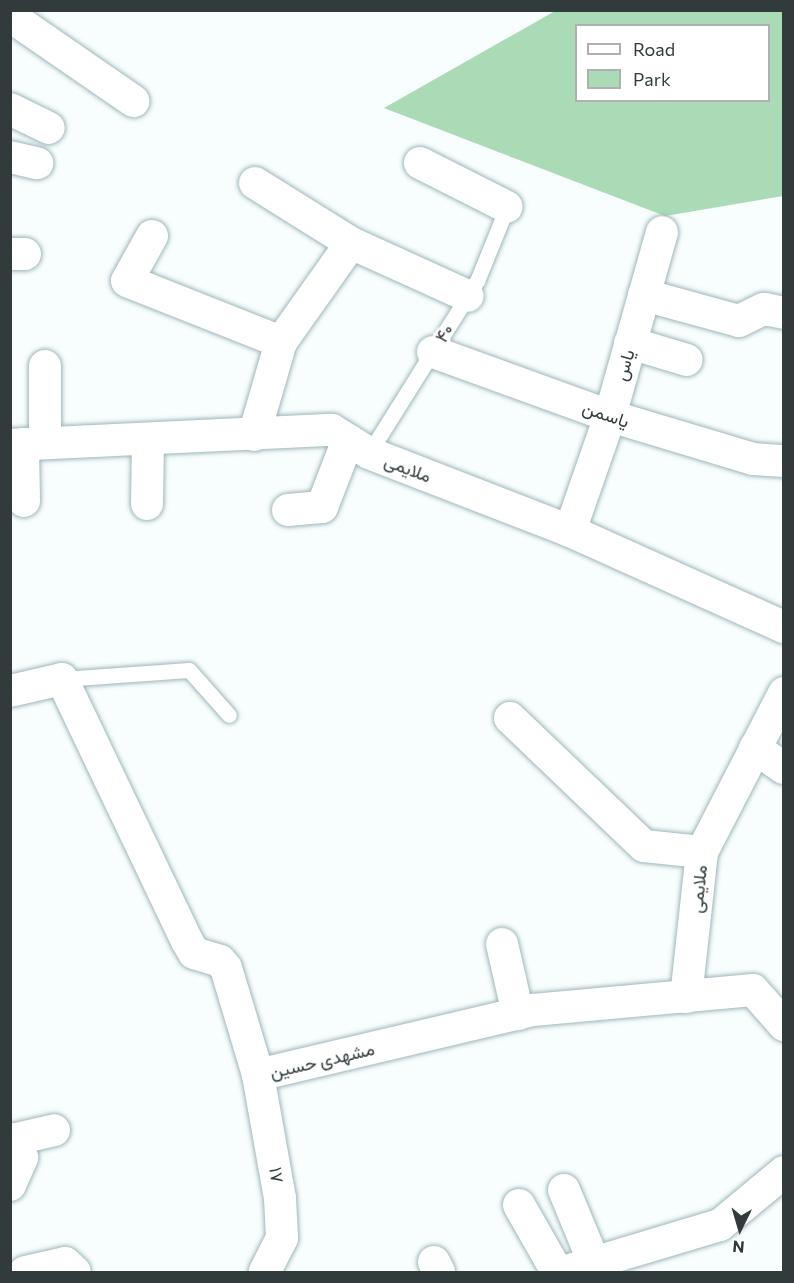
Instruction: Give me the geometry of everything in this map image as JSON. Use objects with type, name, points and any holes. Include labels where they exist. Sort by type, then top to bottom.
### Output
[{"type":"street","points":[[10,15],[133,101]]},
{"type":"street","points":[[10,109],[49,128]]},
{"type":"street","points":[[420,163],[507,207]]},
{"type":"street","points":[[255,183],[351,243],[468,296]]},
{"type":"street","name":"یاس","points":[[570,531],[610,416],[662,232]]},
{"type":"street","points":[[152,236],[127,281],[281,342]]},
{"type":"street","points":[[254,435],[281,342],[351,243]]},
{"type":"street","points":[[644,295],[739,321],[764,309],[783,313]]},
{"type":"street","points":[[630,343],[687,360]]},
{"type":"street","name":"یاسمن","points":[[433,352],[610,416],[753,459],[783,460]]},
{"type":"street","points":[[24,501],[26,444],[45,366]]},
{"type":"street","name":"ملایمی","points":[[26,444],[332,430],[359,446],[570,531],[783,627]]},
{"type":"street","points":[[147,504],[148,439]]},
{"type":"street","points":[[288,510],[322,507],[359,446]]},
{"type":"street","points":[[10,691],[62,679]]},
{"type":"street","name":"مشهدی حسین","points":[[62,679],[186,941],[194,953],[220,961],[226,968],[258,1075],[518,1014],[753,990],[783,1025]]},
{"type":"street","name":"ملایمی","points":[[686,997],[702,852],[783,693]]},
{"type":"street","points":[[510,718],[644,846],[702,852]]},
{"type":"street","points":[[755,748],[783,768]]},
{"type":"street","points":[[502,944],[518,1014]]},
{"type":"street","name":"۱۷","points":[[258,1075],[275,1162],[282,1238],[265,1272]]},
{"type":"street","points":[[10,1185],[22,1158],[16,1139],[54,1130]]},
{"type":"street","points":[[563,1272],[596,1268],[720,1225],[783,1172]]},
{"type":"street","points":[[564,1190],[596,1268]]},
{"type":"street","points":[[519,1205],[556,1272]]},
{"type":"street","points":[[25,1272],[64,1263],[75,1272]]},
{"type":"lane","name":"۴۰","points":[[359,446],[433,352],[468,296],[507,207]]},
{"type":"lane","points":[[62,679],[189,670],[229,715]]},
{"type":"green space","points":[[555,11],[783,11],[783,196],[665,216],[384,108]]}]
